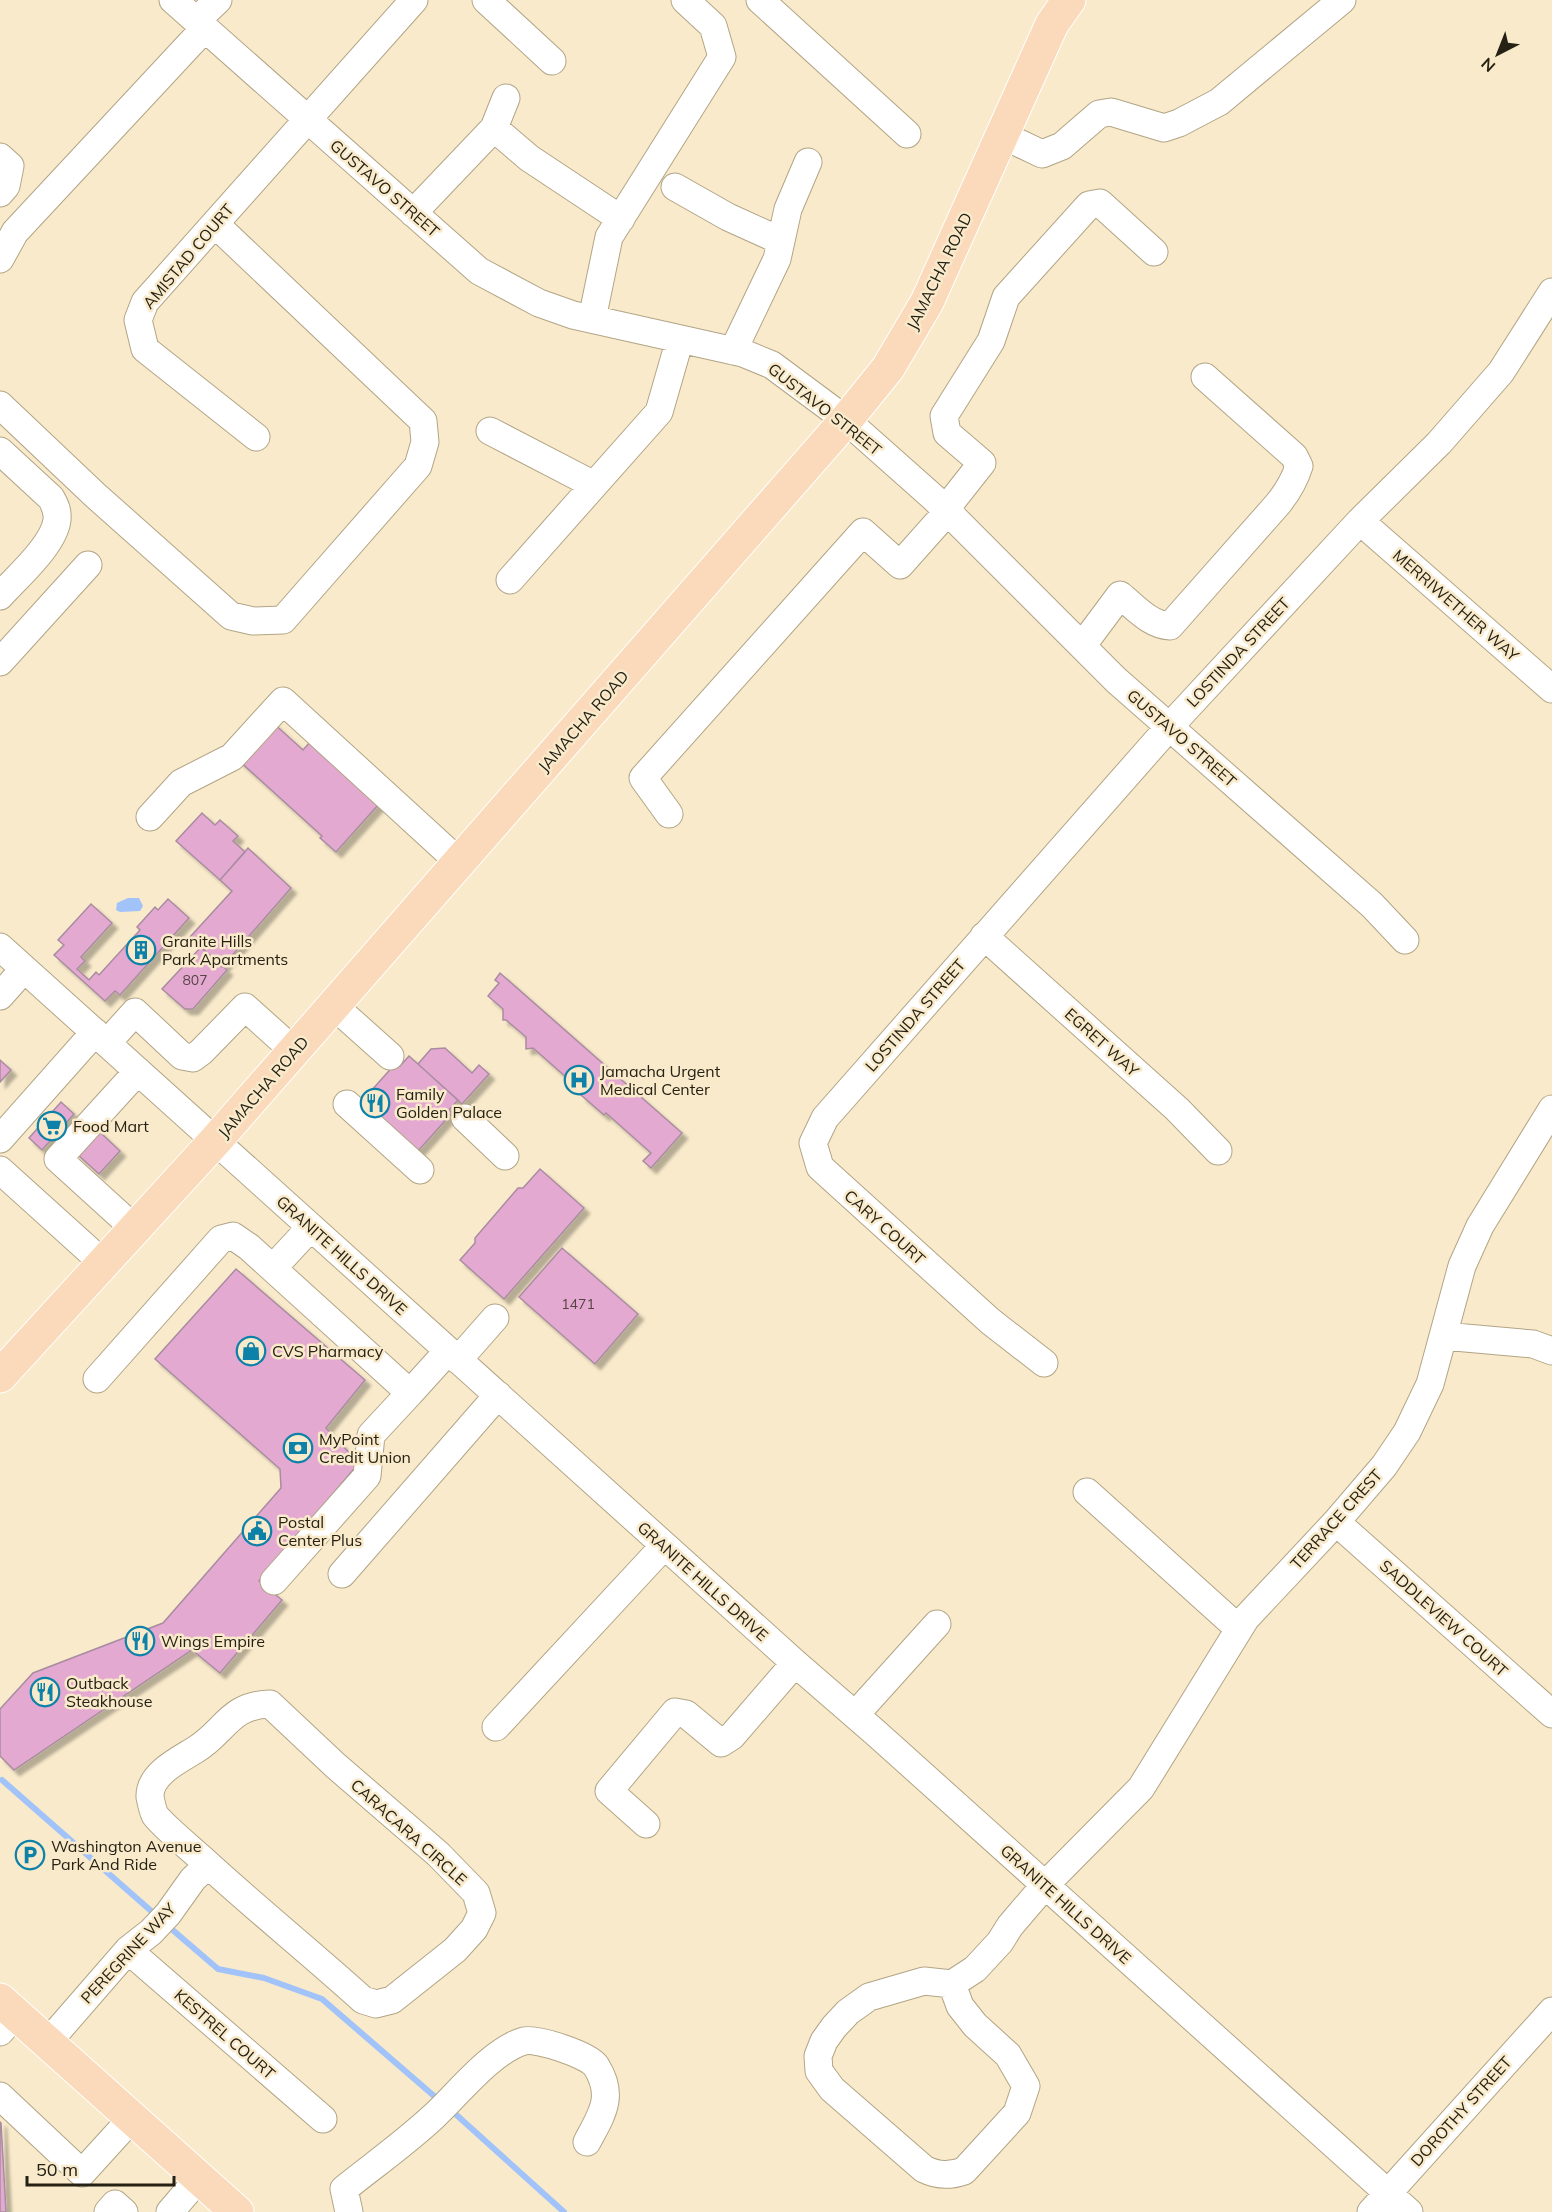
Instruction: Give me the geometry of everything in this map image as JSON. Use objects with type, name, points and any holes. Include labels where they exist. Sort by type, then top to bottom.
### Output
[{"type":"main road","name":"JAMACHA ROAD","points":[[0,1376],[215,1141],[334,1006],[846,420],[888,368],[927,302],[1052,24],[1069,0]]},
{"type":"main road","points":[[5,2015],[48,2042],[237,2212]]},
{"type":"street","name":"GUSTAVO STREET","points":[[173,0],[479,271],[539,303],[573,315],[733,351],[772,365],[846,420],[948,511],[1116,680],[1372,905],[1406,940]]},
{"type":"street","points":[[0,259],[15,232],[201,25],[218,0]]},
{"type":"street","name":"AMISTAD COURT","points":[[256,437],[145,350],[138,320],[145,302],[414,0]]},
{"type":"street","points":[[486,0],[552,61]]},
{"type":"street","points":[[592,319],[609,237],[722,57],[713,26],[685,0]]},
{"type":"street","points":[[760,0],[907,134]]},
{"type":"street","points":[[1002,135],[1042,154],[1062,146],[1100,114],[1111,112],[1164,128],[1179,123],[1219,102],[1342,0]]},
{"type":"street","points":[[414,213],[494,128],[506,98]]},
{"type":"street","points":[[494,128],[529,158],[621,219]]},
{"type":"street","points":[[0,193],[6,186],[5,161]]},
{"type":"street","points":[[733,351],[777,259],[788,209],[808,162]]},
{"type":"street","points":[[675,186],[728,217],[781,241]]},
{"type":"street","points":[[669,814],[644,778],[862,532],[900,565],[948,511],[952,501],[982,463],[947,433],[944,416],[991,341],[1006,297],[1089,205],[1101,203],[1154,252]]},
{"type":"street","points":[[0,405],[95,495],[231,616],[253,621],[284,620],[417,466],[425,442],[423,421],[215,224]]},
{"type":"street","name":"LOSTINDA STREET","points":[[825,1118],[1170,726],[1360,521],[1439,443],[1501,372],[1552,292]]},
{"type":"street","points":[[510,580],[659,412],[680,339]]},
{"type":"street","points":[[1082,646],[1120,594],[1152,621],[1161,626],[1170,626],[1277,505],[1296,477],[1299,466],[1294,456],[1205,377]]},
{"type":"street","points":[[490,431],[594,485]]},
{"type":"street","points":[[0,451],[51,498],[57,507],[58,518],[49,539],[0,596]]},
{"type":"street","name":"MERRIWETHER WAY","points":[[1360,521],[1552,689]]},
{"type":"street","points":[[0,662],[88,565]]},
{"type":"street","points":[[150,818],[181,783],[232,757],[283,701],[459,862]]},
{"type":"street","name":"EGRET WAY","points":[[984,936],[1177,1109],[1218,1151]]},
{"type":"street","name":"GRANITE HILLS DRIVE","points":[[0,947],[664,1546],[1045,1885],[1379,2203],[1408,2212]]},
{"type":"street","points":[[0,996],[24,969]]},
{"type":"street","points":[[334,1006],[390,1056]]},
{"type":"street","points":[[0,1139],[101,1038],[135,1012],[182,1056],[193,1058],[201,1052],[245,1007],[294,1051]]},
{"type":"street","points":[[135,1229],[58,1159],[138,1071]]},
{"type":"street","points":[[347,1104],[420,1170]]},
{"type":"street","name":"TERRACE CREST","points":[[952,1984],[975,1969],[1000,1942],[1010,1926],[1045,1885],[1141,1788],[1238,1628],[1335,1522],[1383,1466],[1407,1432],[1430,1384],[1462,1266],[1480,1226],[1552,1109]]},
{"type":"street","points":[[465,1118],[505,1156]]},
{"type":"street","name":"CARY COURT","points":[[825,1118],[813,1143],[820,1167],[990,1321],[1044,1363]]},
{"type":"street","points":[[0,1170],[103,1263]]},
{"type":"street","points":[[273,1268],[311,1227]]},
{"type":"street","points":[[97,1378],[221,1239],[230,1236],[237,1237],[273,1268],[410,1393]]},
{"type":"street","points":[[274,1581],[367,1476],[371,1435],[410,1393],[495,1318]]},
{"type":"street","points":[[1443,1336],[1533,1344],[1552,1351]]},
{"type":"street","points":[[342,1574],[498,1395]]},
{"type":"street","points":[[1087,1492],[1238,1628]]},
{"type":"street","name":"SADDLEVIEW COURT","points":[[1335,1522],[1552,1714]]},
{"type":"street","points":[[496,1727],[664,1546]]},
{"type":"street","points":[[855,1716],[937,1624]]},
{"type":"street","points":[[646,1824],[609,1791],[675,1712],[686,1714],[721,1743],[732,1736],[795,1663]]},
{"type":"street","name":"CARACARA CIRCLE","points":[[270,1704],[336,1766],[438,1854],[476,1893],[482,1912],[474,1929],[455,1950],[392,2000],[376,2004],[363,2000],[208,1864],[155,1815],[150,1796],[156,1780],[167,1768],[209,1742],[224,1724],[244,1708],[270,1704]]},
{"type":"street","name":"PEREGRINE WAY","points":[[48,2042],[128,1950],[159,1923],[193,1879],[208,1864]]},
{"type":"street","name":"KESTREL COURT","points":[[128,1950],[323,2119]]},
{"type":"street","points":[[924,1981],[952,1984],[960,2006],[975,2025],[1008,2055],[1026,2086],[1017,2114],[964,2171],[952,2175],[934,2174],[924,2169],[832,2089],[819,2071],[818,2056],[824,2041],[834,2027],[848,2012],[868,1997],[924,1981]]},
{"type":"street","name":"DOROTHY STREET","points":[[1379,2203],[1552,2011]]},
{"type":"street","points":[[349,2212],[344,2189],[434,2117],[454,2095],[505,2050],[526,2040],[544,2042],[593,2062],[603,2077],[606,2092],[605,2109],[587,2142]]},
{"type":"street","points":[[0,2096],[82,2173],[132,2118]]},
{"type":"street","points":[[170,2212],[199,2178]]},
{"type":"street","points":[[108,2212],[115,2204],[124,2212]]},
{"type":"water","points":[[128,898],[139,898],[143,906],[140,911],[120,912],[116,910],[117,903]]},
{"type":"building","points":[[271,721],[303,750],[310,742],[379,804],[336,852],[320,838],[322,836],[237,759]]},
{"type":"building","points":[[202,813],[215,825],[220,820],[238,836],[233,841],[245,852],[220,880],[176,841]]},
{"type":"building","points":[[248,848],[291,888],[222,967],[190,937],[232,891],[220,880]]},
{"type":"building","name":"Granite Hills Park Apartments","points":[[168,899],[189,918],[120,995],[115,991],[105,1001],[54,955],[64,945],[58,940],[91,904],[112,923],[81,957],[85,961],[77,969],[89,980],[96,972],[99,975],[140,930],[137,927],[155,907],[158,910]]},
{"type":"building","points":[[201,947],[227,970],[193,1009],[185,1009],[162,989]]},
{"type":"building","points":[[500,973],[682,1133],[651,1168],[643,1161],[651,1153],[606,1113],[604,1115],[581,1095],[584,1093],[533,1048],[526,1049],[526,1037],[503,1020],[503,1009],[488,996],[499,983],[495,980]]},
{"type":"building","points":[[445,1048],[472,1073],[479,1065],[489,1074],[462,1104],[418,1064],[431,1049]]},
{"type":"building","points":[[409,1056],[458,1100],[449,1110],[452,1113],[418,1151],[362,1101],[396,1063],[400,1066]]},
{"type":"building","points":[[0,1060],[11,1070],[0,1082]]},
{"type":"building","name":"Food Mart","points":[[61,1102],[74,1114],[42,1150],[29,1138]]},
{"type":"building","points":[[87,1120],[120,1151],[99,1174],[66,1144]]},
{"type":"building","points":[[540,1169],[584,1208],[504,1299],[460,1260],[475,1243],[475,1238],[518,1188],[523,1188]]},
{"type":"building","points":[[562,1248],[638,1314],[595,1364],[519,1297]]},
{"type":"building","points":[[236,1269],[365,1380],[326,1428],[359,1463],[259,1581],[282,1600],[220,1673],[192,1650],[14,1770],[0,1756],[0,1709],[33,1673],[163,1623],[281,1488],[280,1469],[155,1359]]},
{"type":"building","points":[[1,2123],[6,2212],[0,2212]]},
{"type":"waterway","points":[[2,1780],[158,1917]]},
{"type":"waterway","points":[[168,1926],[218,1969],[264,1978],[322,1999],[441,2102]]},
{"type":"waterway","points":[[451,2110],[564,2212]]},
{"type":"place","name":"Granite Hills Park Apartments","points":[[141,950]]},
{"type":"place","name":"Jamacha Urgent Medical Center","points":[[579,1080]]},
{"type":"place","name":"Family Golden Palace","points":[[375,1103]]},
{"type":"place","name":"Food Mart","points":[[52,1126]]},
{"type":"place","name":"CVS Pharmacy","points":[[251,1351]]},
{"type":"place","name":"MyPoint Credit Union","points":[[298,1448]]},
{"type":"place","name":"Postal Center Plus","points":[[257,1531]]},
{"type":"place","name":"Wings Empire","points":[[140,1641]]},
{"type":"place","name":"Outback Steakhouse","points":[[45,1692]]},
{"type":"place","name":"Washington Avenue Park And Ride","points":[[30,1855]]}]
